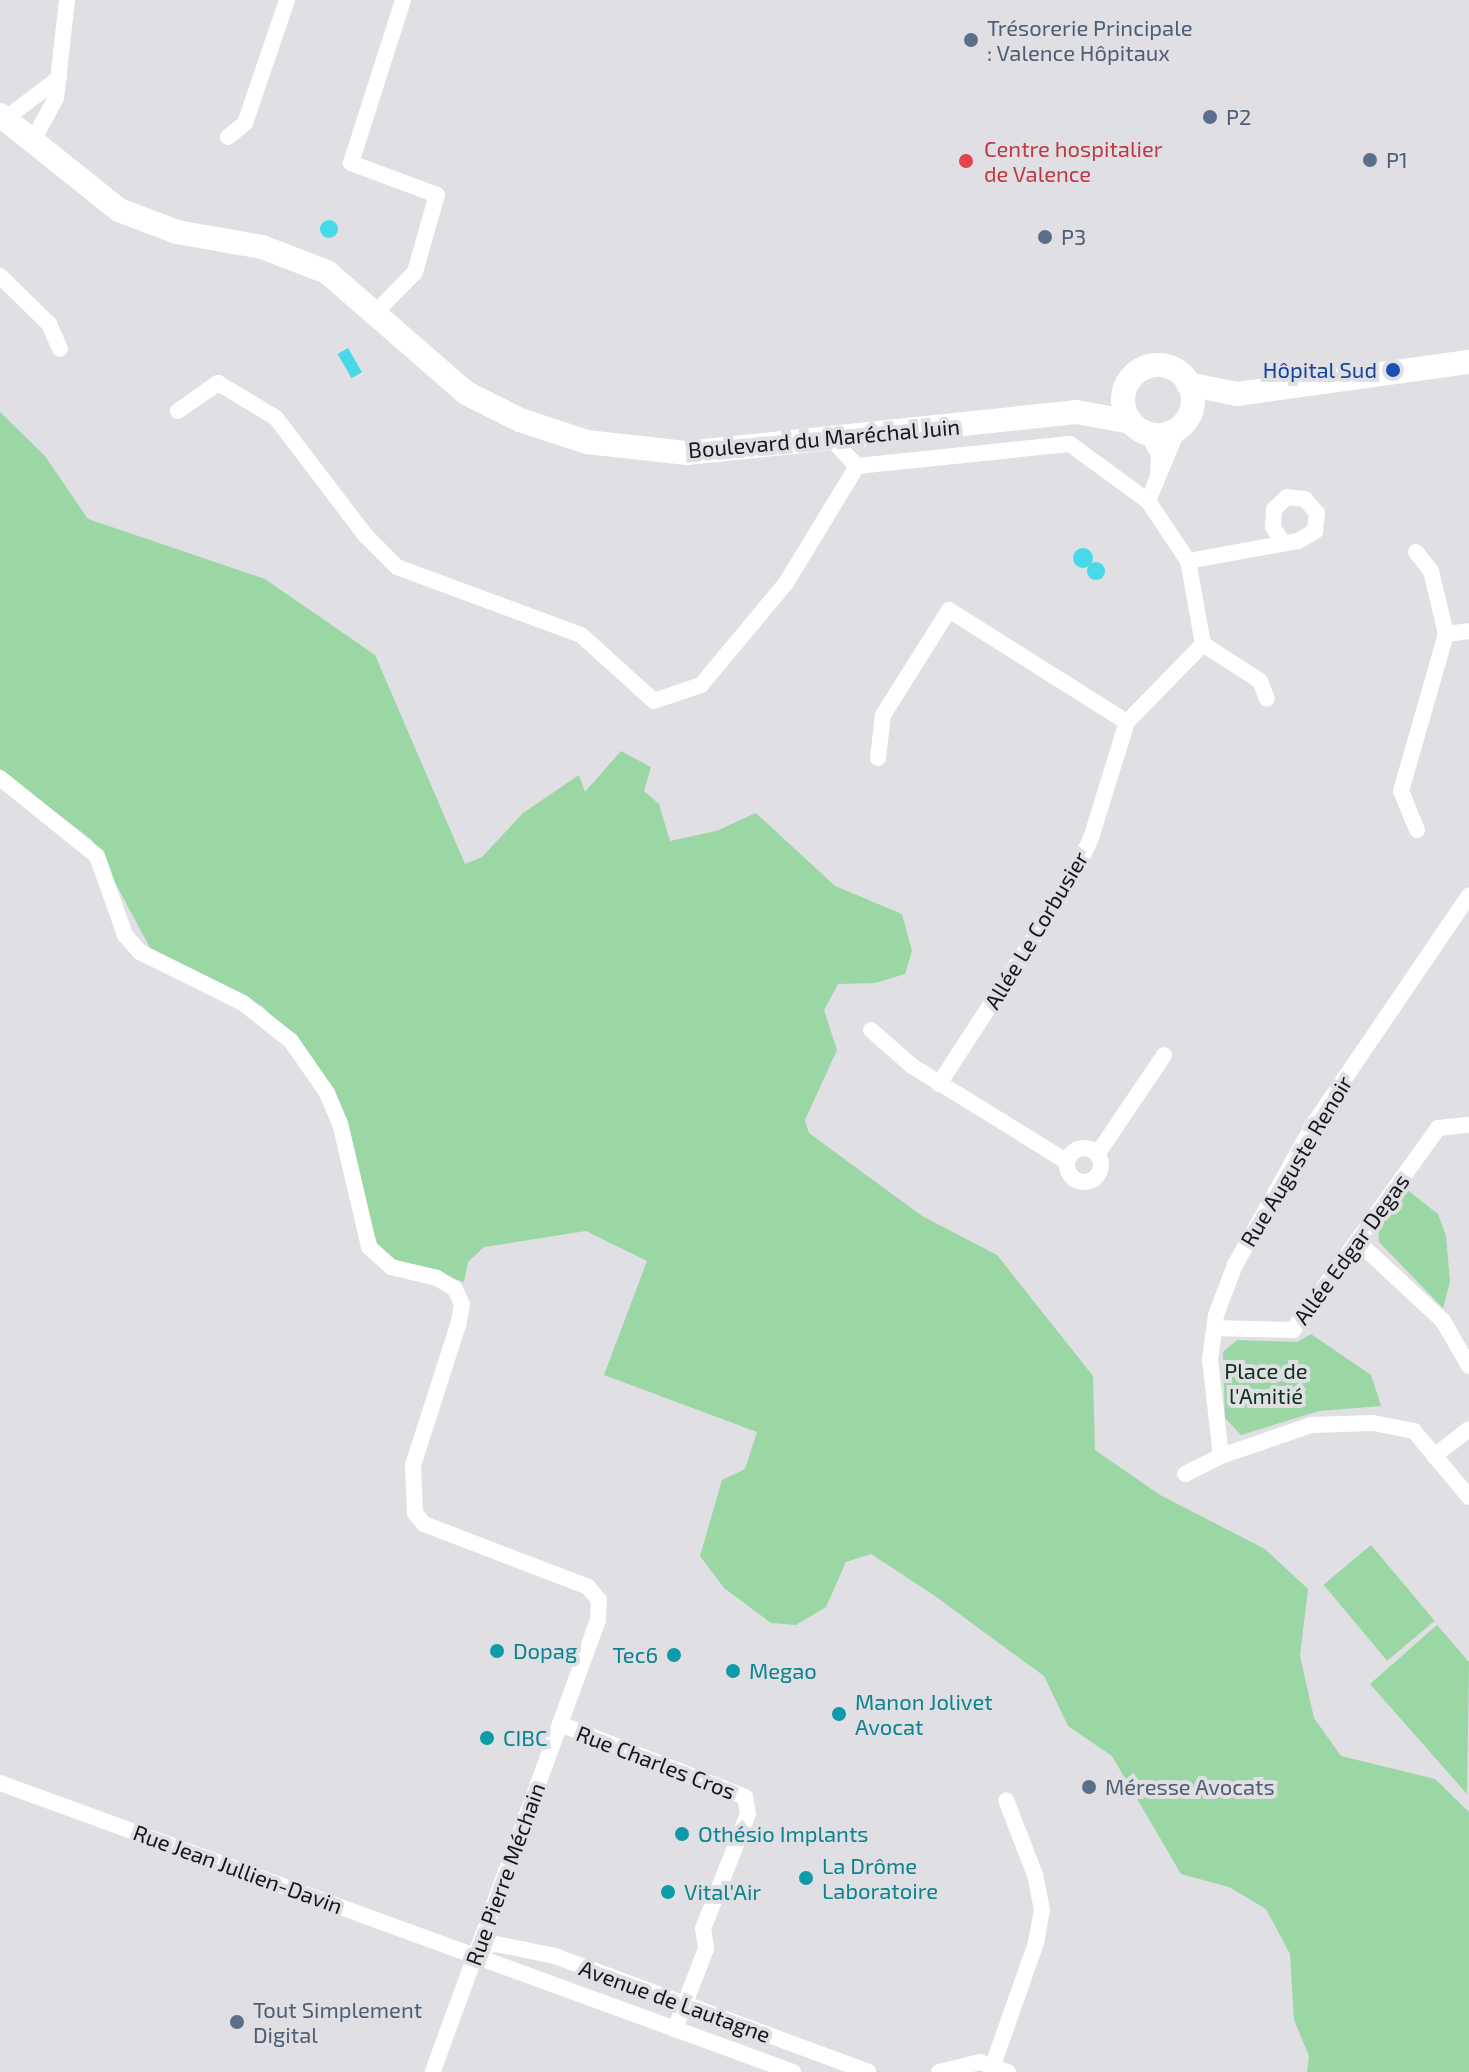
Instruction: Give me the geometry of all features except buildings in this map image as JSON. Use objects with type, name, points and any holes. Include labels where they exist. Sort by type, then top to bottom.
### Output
[{"type":"main road","name":"Boulevard du Maréchal Juin","points":[[2,117],[119,210],[177,232],[293,256],[327,272],[377,311],[466,393],[520,420],[587,442],[687,453],[1076,412],[1124,391],[1134,375],[1151,366],[1172,369],[1188,384],[1237,394],[1322,385],[1369,373],[1469,362]]},
{"type":"main road","name":"Boulevard du Maréchal Juin","points":[[1322,385],[1373,387],[1469,378]]},
{"type":"main road","points":[[1184,422],[1188,384]]},
{"type":"main road","points":[[1124,391],[1140,428]]},
{"type":"main road","name":"Boulevard du Maréchal Juin","points":[[1076,412],[1140,428],[1184,422],[1237,394]]},
{"type":"street","points":[[32,142],[56,98],[67,0]]},
{"type":"street","points":[[228,137],[245,123],[287,0]]},
{"type":"street","points":[[377,311],[415,272],[437,195],[351,163],[403,0]]},
{"type":"street","points":[[2,117],[59,78]]},
{"type":"street","points":[[0,276],[49,324],[60,349]]},
{"type":"street","points":[[178,411],[218,383],[276,418],[365,535],[397,567],[581,635],[654,701],[701,685],[786,583],[857,466]]},
{"type":"street","points":[[1148,501],[1184,422]]},
{"type":"street","points":[[1140,428],[1159,455],[1158,481]]},
{"type":"street","points":[[832,440],[857,466]]},
{"type":"street","points":[[857,466],[1070,444],[1148,501],[1188,561],[1203,644],[1260,681],[1267,699]]},
{"type":"street","points":[[1188,561],[1282,541]]},
{"type":"street","points":[[1416,552],[1431,571],[1446,634],[1401,791],[1417,830]]},
{"type":"street","points":[[878,758],[883,715],[949,610],[1127,722]]},
{"type":"street","points":[[1446,634],[1469,631]]},
{"type":"street","name":"Allée Le Corbusier","points":[[939,1084],[1071,881],[1091,838],[1127,722],[1203,644]]},
{"type":"street","name":"Rue Pierre Méchain","points":[[0,778],[97,856],[125,935],[140,952],[243,1003],[291,1041],[327,1093],[340,1123],[369,1247],[391,1267],[437,1278],[455,1289],[462,1305],[458,1325],[413,1465],[415,1513],[424,1524],[595,1593],[598,1620],[433,2072]]},
{"type":"street","name":"Rue Auguste Renoir","points":[[1221,1456],[1210,1360],[1214,1328],[1235,1265],[1315,1122],[1469,895]]},
{"type":"street","points":[[871,1030],[939,1084],[1066,1161],[1069,1175],[1080,1183],[1093,1180],[1101,1169],[1098,1153],[1164,1055]]},
{"type":"street","name":"Allée Edgar Degas","points":[[1214,1328],[1293,1330],[1438,1128],[1469,1125]]},
{"type":"street","points":[[1066,1161],[1074,1150],[1098,1153]]},
{"type":"street","points":[[1357,1241],[1443,1321],[1469,1366]]},
{"type":"street","points":[[1185,1474],[1221,1456],[1311,1425],[1373,1423],[1414,1431],[1469,1497]]},
{"type":"street","points":[[1434,1456],[1469,1429]]},
{"type":"street","name":"Rue Charles Cros","points":[[560,1724],[745,1797],[748,1814],[703,1929],[706,1949],[675,2029]]},
{"type":"street","name":"Rue Jean Jullien-Davin","points":[[0,1783],[476,1952]]},
{"type":"street","points":[[939,2072],[966,2062],[1001,2068],[1042,1910],[1035,1875],[1006,1800]]},
{"type":"street","name":"Avenue de Lautagne","points":[[476,1952],[496,1944],[555,1956],[868,2072]]},
{"type":"street","name":"Avenue de Lautagne","points":[[476,1952],[793,2072]]},
{"type":"green space","points":[[0,412],[45,456],[88,519],[265,579],[375,655],[465,864],[482,857],[523,813],[579,775],[585,792],[621,751],[651,767],[644,791],[659,804],[670,841],[716,831],[756,813],[835,886],[902,914],[912,951],[905,974],[875,983],[838,984],[824,1010],[837,1050],[805,1120],[809,1133],[922,1216],[997,1255],[1093,1376],[1095,1450],[1160,1495],[1265,1549],[1308,1589],[1300,1656],[1314,1718],[1341,1756],[1435,1779],[1469,1812],[1469,2072],[1307,2072],[1309,2056],[1294,2020],[1290,1954],[1266,1909],[1229,1887],[1181,1874],[1112,1756],[1068,1726],[1044,1676],[932,1594],[871,1554],[846,1562],[826,1607],[796,1625],[771,1623],[724,1588],[700,1556],[722,1480],[745,1469],[757,1432],[604,1375],[647,1261],[586,1231],[484,1247],[468,1262],[464,1282],[387,1257],[378,1246],[327,1085],[309,1053],[262,1006],[154,955],[92,840],[0,769]]},
{"type":"green space","points":[[1406,1189],[1438,1214],[1446,1236],[1450,1282],[1443,1308],[1379,1242],[1378,1229]]},
{"type":"green space","name":"Place de l'Amitié","points":[[1311,1334],[1371,1375],[1381,1406],[1319,1411],[1241,1435],[1225,1418],[1223,1352],[1237,1340],[1297,1342]]},
{"type":"green space","points":[[1371,1545],[1435,1621],[1387,1661],[1324,1585]]},
{"type":"green space","points":[[1437,1625],[1469,1662],[1467,1794],[1370,1684]]},
{"type":"water","points":[[329,220],[338,229],[329,238],[320,229]]},
{"type":"water","points":[[348,348],[362,372],[352,378],[338,354]]},
{"type":"water","points":[[1083,548],[1090,551],[1093,558],[1090,565],[1083,568],[1076,565],[1073,558],[1076,551]]},
{"type":"water","points":[[1096,562],[1103,564],[1103,578],[1096,580],[1089,578],[1087,571],[1089,564]]},
{"type":"place","name":"Trésorerie Principale : Valence Hôpitaux","points":[[971,40]]},
{"type":"place","name":"P2","points":[[1210,117]]},
{"type":"place","name":"P1","points":[[1370,160]]},
{"type":"place","name":"Centre hospitalier de Valence","points":[[966,161]]},
{"type":"place","name":"P3","points":[[1045,237]]},
{"type":"place","name":"Hôpital Sud","points":[[1393,370]]},
{"type":"place","name":"Dopag","points":[[497,1651]]},
{"type":"place","name":"Tec6","points":[[674,1655]]},
{"type":"place","name":"Megao","points":[[733,1671]]},
{"type":"place","name":"Manon Jolivet Avocat","points":[[839,1714]]},
{"type":"place","name":"CIBC","points":[[487,1738]]},
{"type":"place","name":"Méresse Avocats","points":[[1089,1787]]},
{"type":"place","name":"Othésio Implants","points":[[682,1834]]},
{"type":"place","name":"La Drôme Laboratoire","points":[[806,1878]]},
{"type":"place","name":"Vital'Air","points":[[668,1892]]},
{"type":"place","name":"Tout Simplement Digital","points":[[237,2022]]}]
